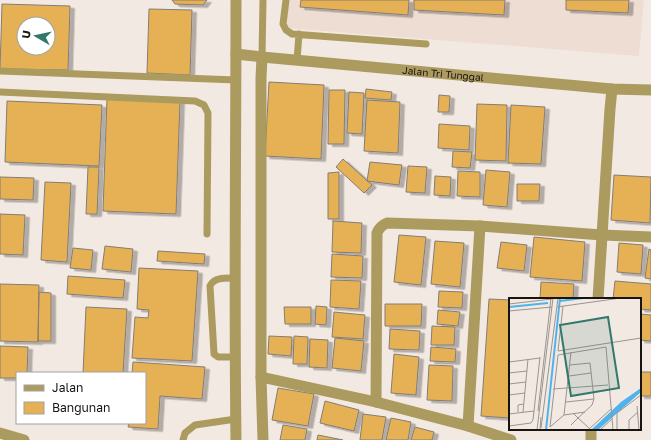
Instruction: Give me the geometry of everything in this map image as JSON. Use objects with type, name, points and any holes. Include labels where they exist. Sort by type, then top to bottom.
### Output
[{"type":"street","points":[[236,0],[236,440]]},
{"type":"street","name":"Jalan Tri Tunggal","points":[[236,54],[612,89],[651,90]]},
{"type":"street","points":[[262,57],[261,377],[263,440]]},
{"type":"street","points":[[598,298],[612,89]]},
{"type":"street","points":[[376,402],[377,233],[378,230],[387,223],[480,226],[651,238]]},
{"type":"street","points":[[468,426],[480,226]]},
{"type":"street","points":[[261,377],[376,402],[468,426],[511,440]]},
{"type":"street","points":[[0,433],[24,440]]},
{"type":"lane","points":[[262,57],[263,0]]},
{"type":"lane","points":[[286,0],[283,24],[286,30],[292,34],[426,44]]},
{"type":"lane","points":[[297,60],[299,34]]},
{"type":"lane","points":[[0,71],[236,80]]},
{"type":"lane","points":[[0,92],[195,101],[204,105],[208,113],[207,234]]},
{"type":"lane","points":[[235,278],[214,280],[210,286],[214,354],[218,357],[235,357]]},
{"type":"lane","points":[[183,440],[185,432],[195,425],[236,419]]},
{"type":"shaded area","points":[[287,0],[644,0],[639,56],[286,28]]},
{"type":"building","points":[[172,0],[207,0],[203,5],[175,4]]},
{"type":"building","points":[[301,0],[409,0],[408,15],[300,7]]},
{"type":"building","points":[[414,0],[505,0],[504,15],[414,10]]},
{"type":"building","points":[[566,0],[629,0],[628,13],[566,10]]},
{"type":"building","points":[[2,4],[70,6],[68,70],[0,69]]},
{"type":"building","points":[[149,9],[192,10],[190,75],[147,73]]},
{"type":"building","points":[[269,82],[324,85],[321,159],[265,156]]},
{"type":"building","points":[[366,89],[392,92],[391,100],[365,98]]},
{"type":"building","points":[[329,90],[345,90],[344,144],[328,144]]},
{"type":"building","points":[[349,92],[364,93],[362,134],[347,133]]},
{"type":"building","points":[[439,95],[450,96],[449,112],[438,112]]},
{"type":"building","points":[[107,99],[180,101],[176,214],[103,211]]},
{"type":"building","points":[[367,100],[400,102],[398,153],[364,151]]},
{"type":"building","points":[[7,101],[102,105],[99,166],[5,162]]},
{"type":"building","points":[[477,104],[507,105],[506,161],[475,160]]},
{"type":"building","points":[[511,105],[545,107],[541,164],[508,163]]},
{"type":"building","points":[[439,124],[470,126],[469,150],[438,148]]},
{"type":"building","points":[[453,151],[472,152],[470,168],[452,167]]},
{"type":"building","points":[[343,159],[372,185],[364,193],[336,167]]},
{"type":"building","points":[[370,162],[402,165],[399,185],[367,181]]},
{"type":"building","points":[[408,166],[427,167],[425,193],[406,192]]},
{"type":"building","points":[[88,167],[99,167],[97,214],[86,214]]},
{"type":"building","points":[[486,170],[510,172],[507,207],[483,205]]},
{"type":"building","points":[[458,171],[480,172],[480,197],[457,196]]},
{"type":"building","points":[[339,172],[339,219],[328,219],[328,173]]},
{"type":"building","points":[[614,175],[651,177],[650,223],[611,220]]},
{"type":"building","points":[[435,176],[451,177],[450,196],[434,195]]},
{"type":"building","points":[[0,177],[34,178],[33,200],[0,199]]},
{"type":"building","points":[[45,182],[71,183],[67,262],[41,260]]},
{"type":"building","points":[[517,184],[540,184],[539,201],[517,201]]},
{"type":"building","points":[[0,214],[25,215],[23,255],[0,254]]},
{"type":"building","points":[[333,221],[362,223],[361,253],[332,252]]},
{"type":"building","points":[[399,235],[426,237],[421,285],[394,282]]},
{"type":"building","points":[[534,237],[585,242],[582,281],[530,277]]},
{"type":"building","points":[[435,241],[464,243],[460,287],[431,284]]},
{"type":"building","points":[[501,242],[527,245],[524,271],[497,268]]},
{"type":"building","points":[[619,243],[643,245],[641,274],[617,272]]},
{"type":"building","points":[[105,246],[133,249],[131,272],[102,269]]},
{"type":"building","points":[[73,248],[93,250],[91,270],[70,268]]},
{"type":"building","points":[[649,249],[651,250],[651,279],[645,278]]},
{"type":"building","points":[[158,251],[205,254],[204,264],[157,261]]},
{"type":"building","points":[[332,254],[363,256],[362,278],[331,277]]},
{"type":"building","points":[[139,268],[198,271],[192,361],[132,358],[135,317],[148,318],[149,310],[137,309]]},
{"type":"building","points":[[68,276],[125,280],[123,298],[67,294]]},
{"type":"building","points":[[331,280],[361,281],[359,309],[330,307]]},
{"type":"building","points":[[615,281],[651,284],[651,310],[641,309],[641,298],[613,298]]},
{"type":"building","points":[[541,282],[574,284],[573,298],[540,298]]},
{"type":"building","points":[[0,284],[39,285],[38,342],[0,341]]},
{"type":"building","points":[[439,291],[463,292],[462,308],[438,307]]},
{"type":"building","points":[[39,292],[51,293],[51,341],[38,341]]},
{"type":"building","points":[[489,299],[509,300],[509,418],[481,416]]},
{"type":"building","points":[[385,304],[422,304],[421,326],[385,326]]},
{"type":"building","points":[[316,306],[327,307],[326,325],[315,324]]},
{"type":"building","points":[[86,307],[127,309],[123,372],[83,372]]},
{"type":"building","points":[[284,307],[311,307],[311,324],[285,324]]},
{"type":"building","points":[[438,310],[460,312],[458,326],[437,324]]},
{"type":"building","points":[[334,312],[365,315],[363,339],[332,337]]},
{"type":"building","points":[[641,314],[651,315],[651,341],[641,340]]},
{"type":"building","points":[[432,326],[455,327],[454,345],[431,345]]},
{"type":"building","points":[[390,329],[420,331],[419,350],[389,349]]},
{"type":"building","points":[[269,336],[292,337],[291,356],[268,354]]},
{"type":"building","points":[[294,336],[308,337],[307,364],[293,364]]},
{"type":"building","points":[[335,338],[364,341],[361,371],[332,368]]},
{"type":"building","points":[[310,339],[328,340],[327,368],[309,367]]},
{"type":"building","points":[[0,346],[28,347],[27,372],[16,372],[16,378],[0,378]]},
{"type":"building","points":[[431,347],[456,349],[455,362],[430,361]]},
{"type":"building","points":[[394,354],[419,357],[416,395],[391,393]]},
{"type":"building","points":[[133,362],[205,367],[202,399],[160,396],[158,429],[128,427],[129,424],[146,424],[146,372],[132,372]]},
{"type":"building","points":[[429,365],[453,366],[452,401],[427,400]]},
{"type":"building","points":[[641,372],[651,372],[651,396],[641,396]]},
{"type":"building","points":[[278,388],[314,394],[308,426],[272,420]]},
{"type":"building","points":[[325,401],[359,410],[354,431],[320,423]]},
{"type":"building","points":[[363,414],[386,417],[382,440],[360,440]]},
{"type":"building","points":[[391,418],[411,422],[408,440],[386,440]]},
{"type":"building","points":[[283,425],[307,429],[305,440],[280,440]]},
{"type":"building","points":[[415,427],[434,432],[432,440],[411,440]]},
{"type":"building","points":[[318,435],[343,440],[317,440]]}]
